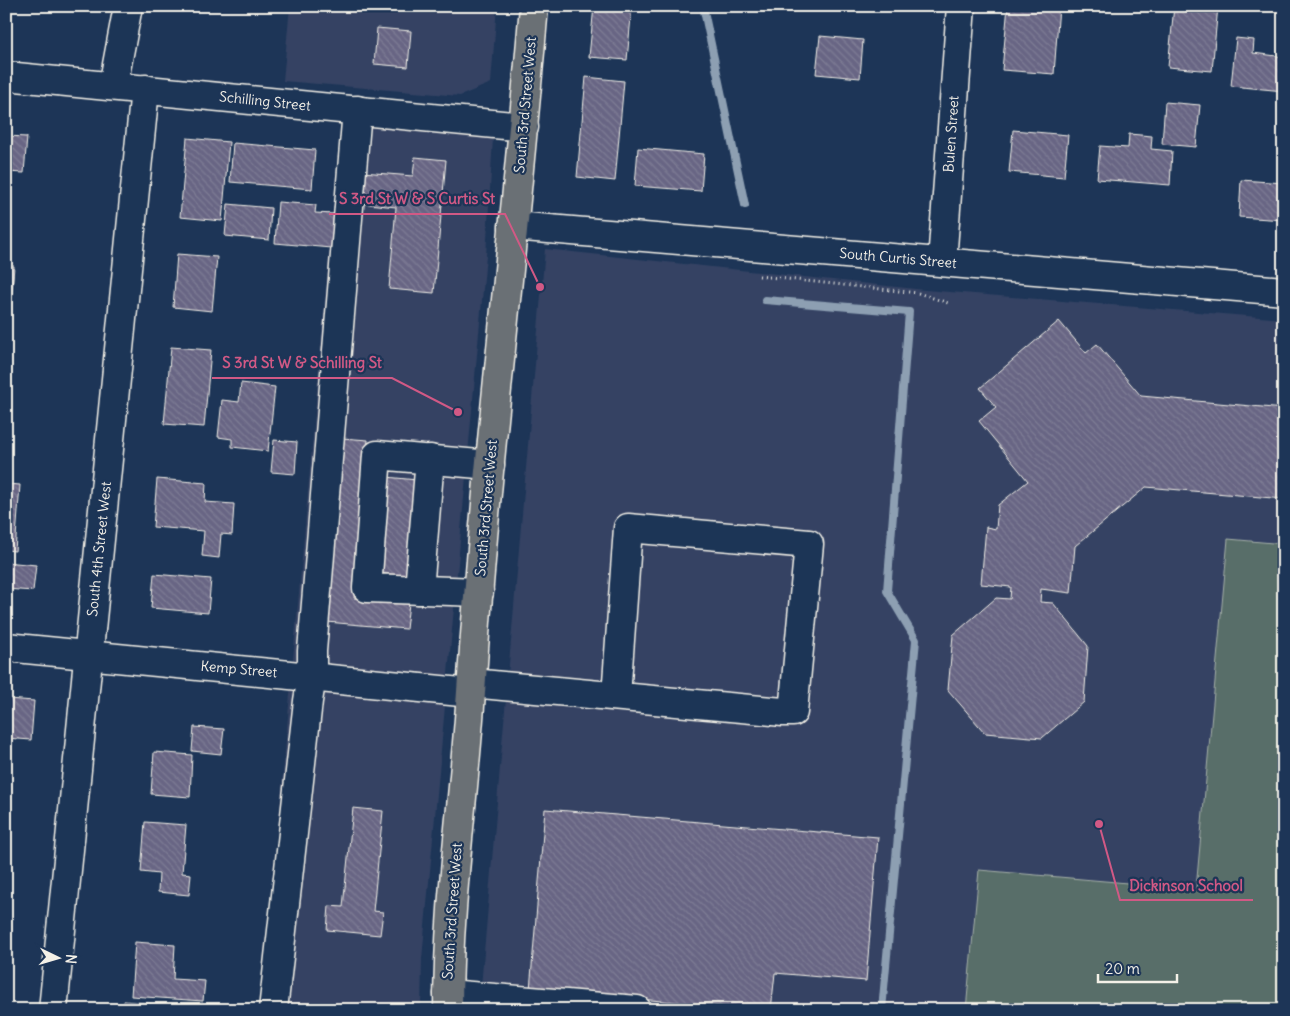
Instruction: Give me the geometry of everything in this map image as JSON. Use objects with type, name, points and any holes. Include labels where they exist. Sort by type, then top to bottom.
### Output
[{"type":"main road","name":"South 3rd Street West","points":[[448,1002],[448,968],[459,809],[534,6]]},
{"type":"street","points":[[113,86],[128,6]]},
{"type":"street","name":"Bulen Street","points":[[942,262],[961,6]]},
{"type":"street","name":"Schilling Street","points":[[6,76],[524,127]]},
{"type":"street","name":"South 4th Street West","points":[[54,1010],[145,89]]},
{"type":"street","points":[[273,1010],[312,676],[313,641],[357,110]]},
{"type":"street","name":"South Curtis Street","points":[[513,226],[1284,290]]},
{"type":"street","points":[[479,592],[367,588],[377,455],[490,465]]},
{"type":"street","points":[[419,590],[430,459]]},
{"type":"street","name":"Kemp Street","points":[[6,647],[312,676],[471,688],[616,696],[793,712],[809,544],[628,528],[616,696]]},
{"type":"street","points":[[448,1002],[637,1010]]},
{"type":"path","points":[[754,276],[918,293],[951,304]]},
{"type":"shaded area","points":[[290,6],[497,6],[491,83],[460,96],[283,81]]},
{"type":"shaded area","points":[[341,119],[493,138],[486,256],[422,959],[421,1010],[262,1010]]},
{"type":"shaded area","points":[[545,249],[925,290],[1284,319],[1284,1010],[479,1010]]},
{"type":"green space","points":[[1228,539],[1284,544],[1284,1010],[966,1010],[979,870],[1196,889]]},
{"type":"building","points":[[594,6],[632,6],[627,60],[589,57]]},
{"type":"building","points":[[1008,6],[1059,6],[1054,74],[1002,70]]},
{"type":"building","points":[[1174,6],[1218,6],[1212,71],[1168,67]]},
{"type":"building","points":[[377,28],[411,31],[408,67],[374,64]]},
{"type":"building","points":[[820,36],[863,40],[860,78],[816,74]]},
{"type":"building","points":[[1236,38],[1254,40],[1253,53],[1284,57],[1284,91],[1231,86]]},
{"type":"building","points":[[586,77],[624,81],[615,181],[577,177]]},
{"type":"building","points":[[1165,102],[1200,105],[1196,147],[1162,144]]},
{"type":"building","points":[[1013,130],[1068,135],[1064,177],[1009,172]]},
{"type":"building","points":[[1129,134],[1152,136],[1151,149],[1172,151],[1170,185],[1097,179],[1100,146],[1128,148]]},
{"type":"building","points":[[6,136],[27,137],[24,173],[6,172]]},
{"type":"building","points":[[187,138],[229,142],[222,221],[180,217]]},
{"type":"building","points":[[233,143],[315,150],[312,189],[230,182]]},
{"type":"building","points":[[638,148],[704,154],[701,191],[635,186]]},
{"type":"building","points":[[415,157],[446,160],[434,293],[389,289],[396,207],[359,203],[362,172],[413,176]]},
{"type":"building","points":[[1241,180],[1284,183],[1284,220],[1239,217]]},
{"type":"building","points":[[278,202],[316,205],[315,213],[334,214],[331,248],[275,243]]},
{"type":"building","points":[[228,204],[271,208],[269,240],[225,236]]},
{"type":"building","points":[[177,254],[217,257],[212,311],[173,307]]},
{"type":"building","points":[[6,265],[14,266],[11,305],[6,304]]},
{"type":"building","points":[[1059,321],[1086,353],[1097,344],[1141,396],[1284,409],[1284,499],[1146,487],[1075,546],[1071,593],[1041,589],[1040,602],[1053,603],[1088,646],[1084,702],[1042,738],[985,733],[948,690],[953,635],[996,598],[1010,599],[1011,587],[981,584],[986,527],[996,529],[998,505],[1028,481],[979,421],[996,407],[980,388]]},
{"type":"building","points":[[171,347],[211,350],[204,427],[164,424]]},
{"type":"building","points":[[241,383],[275,387],[268,451],[232,447],[232,439],[218,437],[222,400],[239,402]]},
{"type":"building","points":[[342,438],[368,440],[354,598],[409,603],[406,629],[327,622]]},
{"type":"building","points":[[274,440],[297,442],[295,474],[271,472]]},
{"type":"building","points":[[386,477],[417,480],[409,576],[378,573]]},
{"type":"building","points":[[157,479],[206,483],[205,502],[234,504],[232,535],[221,534],[219,558],[202,556],[204,531],[153,527]]},
{"type":"building","points":[[6,484],[20,485],[15,551],[6,550]]},
{"type":"building","points":[[6,562],[36,565],[33,591],[6,589]]},
{"type":"building","points":[[154,574],[211,579],[208,613],[151,608]]},
{"type":"building","points":[[8,699],[34,701],[31,740],[6,738]]},
{"type":"building","points":[[194,727],[224,729],[221,754],[192,751]]},
{"type":"building","points":[[154,752],[192,755],[190,797],[151,794]]},
{"type":"building","points":[[353,808],[383,811],[373,911],[383,912],[380,935],[327,930],[329,906],[343,907]]},
{"type":"building","points":[[545,809],[878,837],[866,981],[775,973],[771,1010],[530,990]]},
{"type":"building","points":[[145,822],[186,825],[182,873],[191,874],[189,895],[158,892],[159,874],[141,872]]},
{"type":"building","points":[[135,942],[175,945],[173,979],[205,981],[203,1001],[131,996]]},
{"type":"building","points":[[124,1001],[177,1006],[176,1010],[123,1010]]},
{"type":"waterway","points":[[703,6],[745,205]]},
{"type":"waterway","points":[[765,300],[909,312],[887,591],[916,640],[882,1010]]},
{"type":"place","name":"S 3rd St W & S Curtis St","points":[[540,287]]},
{"type":"place","name":"S 3rd St W & Schilling St","points":[[458,412]]},
{"type":"place","name":"Dickinson School","points":[[1099,824]]}]
